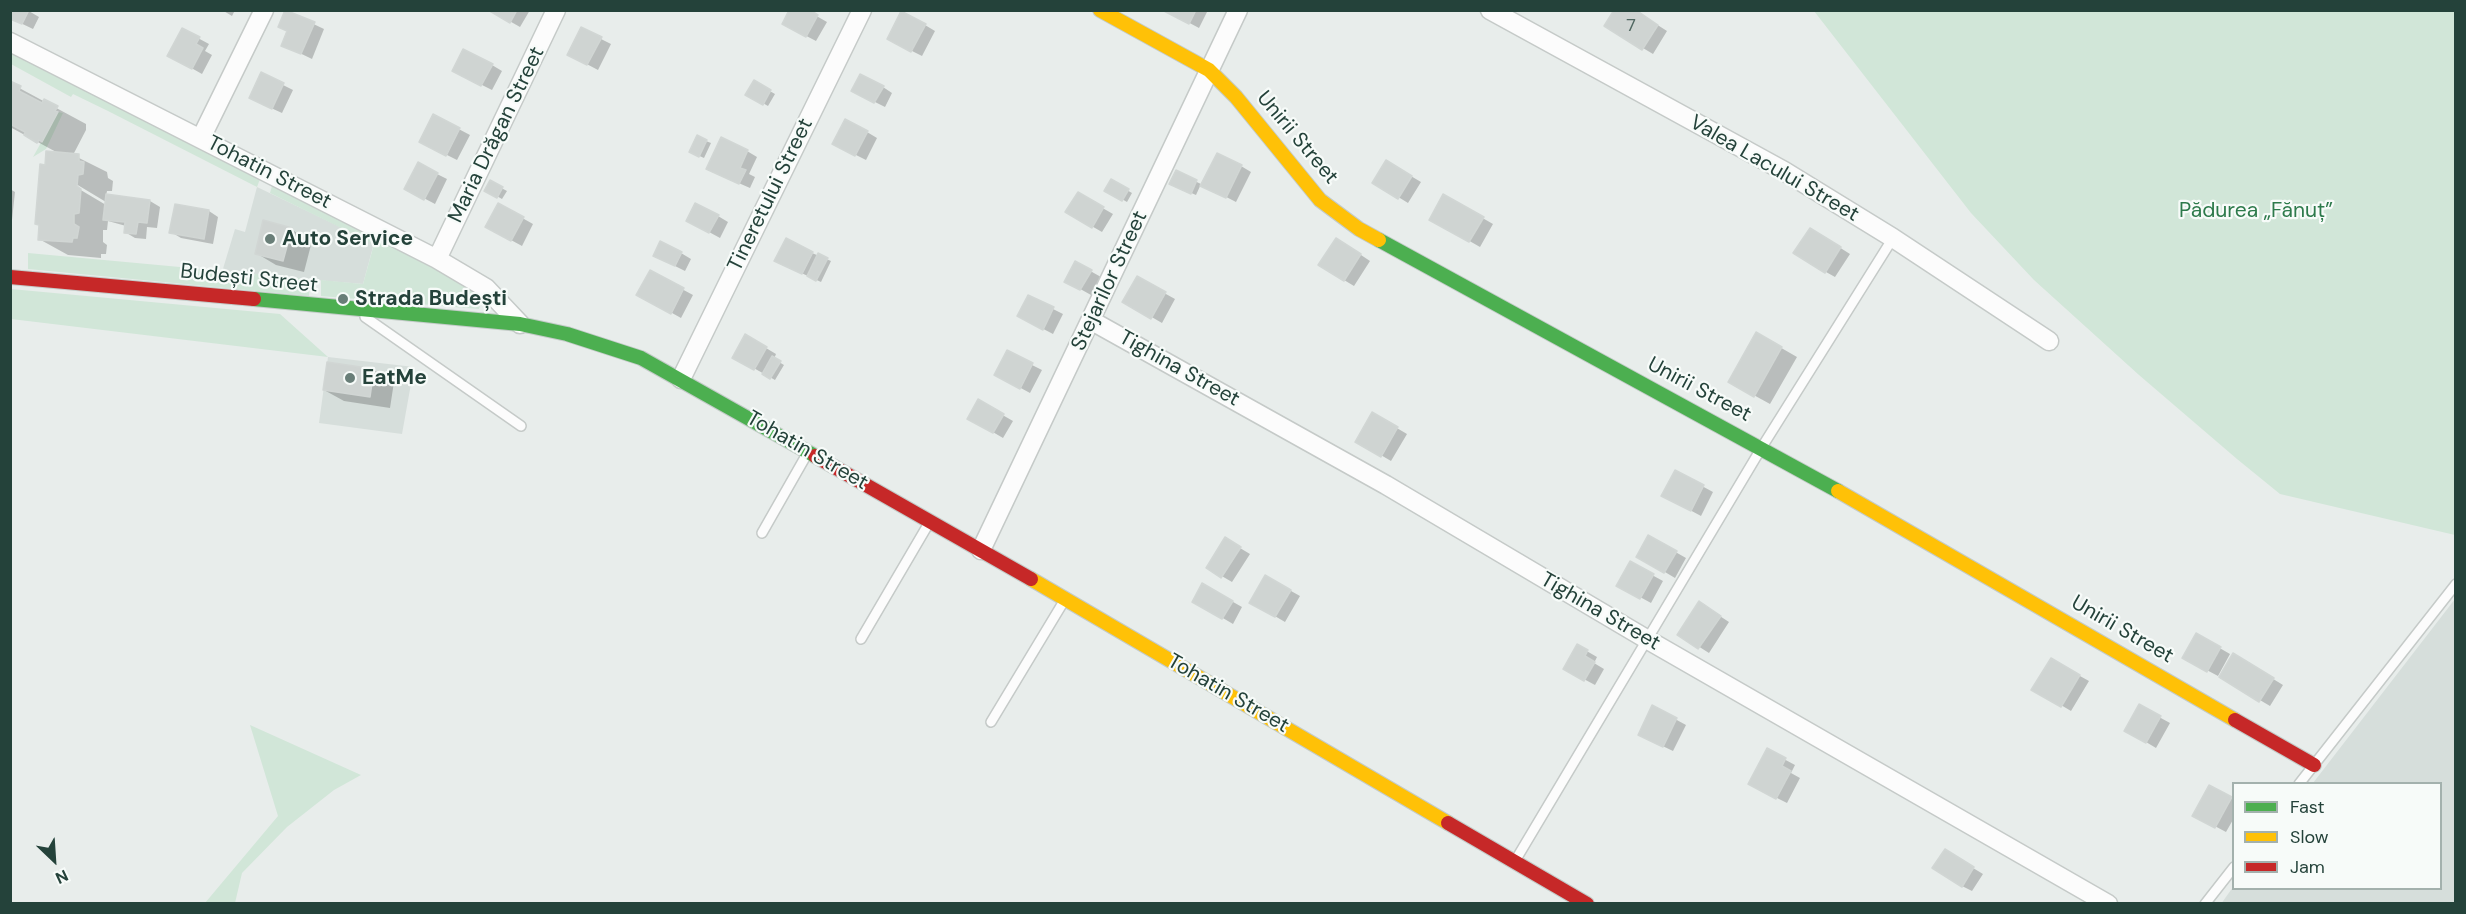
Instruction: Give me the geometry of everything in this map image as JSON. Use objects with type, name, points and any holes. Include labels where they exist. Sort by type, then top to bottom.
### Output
[{"type":"street","points":[[201,138],[264,10]]},
{"type":"street","name":"Maria Drăgan Street","points":[[437,259],[556,10]]},
{"type":"street","name":"Tineretului Street","points":[[681,379],[862,10]]},
{"type":"street","name":"Unirii Street","points":[[1100,10],[1209,70],[1236,97],[1320,200],[1359,229],[1762,447],[2314,765]]},
{"type":"street","name":"Stejarilor Street","points":[[981,550],[1092,321],[1238,10]]},
{"type":"street","name":"Valea Lacului Street","points":[[1490,10],[1784,171],[1893,238],[2049,341]]},
{"type":"street","name":"Tohatin Street","points":[[10,42],[437,259],[486,288],[520,324],[606,345],[641,358],[681,379],[931,521],[1587,903]]},
{"type":"street","name":"Budești Street","points":[[10,277],[357,311],[520,324]]},
{"type":"street","name":"Tighina Street","points":[[1092,321],[1396,491],[1648,640],[2108,903]]},
{"type":"lane","points":[[1514,862],[1762,447],[1893,238]]},
{"type":"lane","points":[[357,311],[520,426]]},
{"type":"lane","points":[[762,533],[808,452]]},
{"type":"lane","points":[[861,639],[931,521]]},
{"type":"lane","points":[[2300,782],[2456,584]]},
{"type":"lane","points":[[991,722],[1065,599]]},
{"type":"lane","points":[[2205,903],[2232,869]]},
{"type":"shaded area","points":[[257,187],[374,243],[363,284],[222,272],[235,229],[245,232]]},
{"type":"shaded area","points":[[328,357],[414,367],[402,434],[319,423]]},
{"type":"shaded area","points":[[2455,599],[2455,903],[2221,904],[2232,888],[2442,890],[2442,782],[2314,782]]},
{"type":"green space","name":"Pădurea „Fănuț”","points":[[1814,11],[2455,11],[2455,535],[2280,494],[2237,459],[2139,375],[2034,280],[1971,213]]},
{"type":"green space","points":[[11,52],[260,179],[257,187],[73,94],[71,97],[11,64]]},
{"type":"green space","points":[[58,112],[63,113],[46,149],[33,157]]},
{"type":"green space","points":[[272,186],[433,266],[475,293],[481,302],[479,309],[321,296],[321,280],[363,284],[374,244],[270,193]]},
{"type":"green space","points":[[28,253],[310,279],[309,296],[28,269]]},
{"type":"green space","points":[[11,289],[280,314],[328,357],[11,319]]},
{"type":"green space","points":[[250,725],[361,775],[334,790],[287,827],[242,873],[235,903],[205,903],[278,816]]},
{"type":"building","points":[[10,10],[29,10],[22,24],[10,19]]},
{"type":"building","points":[[285,10],[315,22],[301,54],[281,46],[287,31],[278,27]]},
{"type":"building","points":[[488,10],[517,10],[510,23]]},
{"type":"building","points":[[789,10],[810,10],[818,15],[806,37],[782,24]]},
{"type":"building","points":[[1162,10],[1196,10],[1189,24]]},
{"type":"building","points":[[1614,10],[1636,10],[1658,25],[1642,50],[1604,26]]},
{"type":"building","points":[[901,11],[926,24],[911,52],[887,39]]},
{"type":"building","points":[[581,27],[602,37],[587,65],[567,55]]},
{"type":"building","points":[[182,28],[200,37],[196,44],[203,48],[192,69],[167,56]]},
{"type":"building","points":[[463,49],[493,64],[481,86],[452,71]]},
{"type":"building","points":[[261,72],[284,83],[272,109],[249,98]]},
{"type":"building","points":[[860,74],[884,86],[874,103],[851,91]]},
{"type":"building","points":[[754,80],[771,90],[763,105],[745,95]]},
{"type":"building","points":[[10,81],[21,86],[19,91],[42,103],[44,99],[58,106],[55,111],[58,112],[42,142],[39,140],[37,143],[24,135],[25,132],[10,124]]},
{"type":"building","points":[[433,114],[460,128],[446,156],[419,142]]},
{"type":"building","points":[[845,119],[868,131],[855,156],[832,144]]},
{"type":"building","points":[[697,135],[707,140],[699,157],[689,152]]},
{"type":"building","points":[[721,137],[748,150],[740,168],[746,170],[739,184],[706,169]]},
{"type":"building","points":[[46,151],[79,154],[79,161],[84,162],[83,174],[78,175],[77,186],[81,189],[79,213],[74,214],[74,224],[79,227],[77,238],[73,238],[72,242],[38,240],[39,225],[35,224],[40,164],[45,165]]},
{"type":"building","points":[[1217,153],[1242,165],[1226,198],[1200,186]]},
{"type":"building","points":[[1386,160],[1412,176],[1398,199],[1372,183]]},
{"type":"building","points":[[418,162],[438,173],[424,200],[404,189]]},
{"type":"building","points":[[1176,170],[1197,180],[1191,194],[1169,184]]},
{"type":"building","points":[[1111,179],[1129,189],[1122,201],[1104,191]]},
{"type":"building","points":[[490,180],[503,187],[497,198],[484,191]]},
{"type":"building","points":[[1078,192],[1104,207],[1092,228],[1065,212]]},
{"type":"building","points":[[106,194],[150,200],[147,223],[138,222],[136,234],[124,233],[125,222],[103,220]]},
{"type":"building","points":[[1443,194],[1484,217],[1469,242],[1429,220]]},
{"type":"building","points":[[498,203],[524,217],[511,241],[485,227]]},
{"type":"building","points":[[695,203],[719,215],[709,233],[686,221]]},
{"type":"building","points":[[175,204],[209,210],[204,239],[169,233]]},
{"type":"building","points":[[263,220],[292,228],[283,261],[255,254]]},
{"type":"building","points":[[1810,228],[1841,247],[1825,273],[1793,253]]},
{"type":"building","points":[[786,238],[813,252],[802,274],[774,261]]},
{"type":"building","points":[[1336,238],[1361,254],[1344,281],[1318,265]]},
{"type":"building","points":[[660,241],[682,252],[675,266],[653,256]]},
{"type":"building","points":[[818,253],[828,258],[816,281],[807,276]]},
{"type":"building","points":[[1075,261],[1092,270],[1080,290],[1064,282]]},
{"type":"building","points":[[650,270],[684,288],[671,314],[636,295]]},
{"type":"building","points":[[1137,276],[1166,292],[1151,319],[1122,302]]},
{"type":"building","points":[[1028,295],[1054,307],[1043,330],[1017,316]]},
{"type":"building","points":[[1756,332],[1782,347],[1754,397],[1728,382]]},
{"type":"building","points":[[745,334],[767,347],[754,370],[732,358]]},
{"type":"building","points":[[1007,350],[1033,363],[1020,389],[994,375]]},
{"type":"building","points":[[772,356],[781,361],[770,379],[762,374]]},
{"type":"building","points":[[327,362],[374,369],[370,397],[323,390]]},
{"type":"building","points":[[978,399],[1004,414],[993,433],[967,419]]},
{"type":"building","points":[[1372,412],[1398,427],[1381,457],[1355,442]]},
{"type":"building","points":[[1675,470],[1704,485],[1691,511],[1661,496]]},
{"type":"building","points":[[1648,535],[1677,551],[1664,573],[1636,557]]},
{"type":"building","points":[[1225,537],[1241,547],[1221,578],[1206,568]]},
{"type":"building","points":[[1630,561],[1654,574],[1640,599],[1616,586]]},
{"type":"building","points":[[1265,575],[1291,590],[1275,617],[1249,603]]},
{"type":"building","points":[[1202,583],[1233,601],[1222,619],[1192,602]]},
{"type":"building","points":[[1699,601],[1721,616],[1698,649],[1677,635]]},
{"type":"building","points":[[2196,633],[2221,647],[2207,672],[2182,658]]},
{"type":"building","points":[[1577,644],[1588,650],[1585,656],[1595,662],[1584,681],[1563,669]]},
{"type":"building","points":[[2233,653],[2274,678],[2259,702],[2219,677]]},
{"type":"building","points":[[2051,658],[2080,675],[2061,707],[2031,690]]},
{"type":"building","points":[[2139,704],[2161,716],[2146,743],[2124,731]]},
{"type":"building","points":[[1652,705],[1677,718],[1663,747],[1638,735]]},
{"type":"building","points":[[1767,748],[1786,758],[1782,766],[1791,771],[1776,799],[1748,784]]},
{"type":"building","points":[[2209,785],[2232,797],[2215,828],[2192,816]]},
{"type":"building","points":[[1945,849],[1974,867],[1962,887],[1932,868]]},
{"type":"traffic: fast","points":[[1379,240],[1838,491]]},
{"type":"traffic: fast","points":[[254,299],[520,324],[567,334],[641,358],[815,456]]},
{"type":"traffic: slow","points":[[1100,10],[1209,70],[1236,97],[1320,200],[1359,229],[1379,240]]},
{"type":"traffic: slow","points":[[1838,491],[2235,720]]},
{"type":"traffic: slow","points":[[1031,579],[1448,823]]},
{"type":"traffic: jam","points":[[10,277],[254,299]]},
{"type":"traffic: jam","points":[[815,456],[1031,579]]},
{"type":"traffic: jam","points":[[2235,720],[2314,765]]},
{"type":"traffic: jam","points":[[1448,823],[1587,904]]},
{"type":"place","name":"Auto Service","points":[[270,239]]},
{"type":"place","name":"Strada Budești","points":[[343,299]]},
{"type":"place","name":"EatMe","points":[[350,378]]}]
